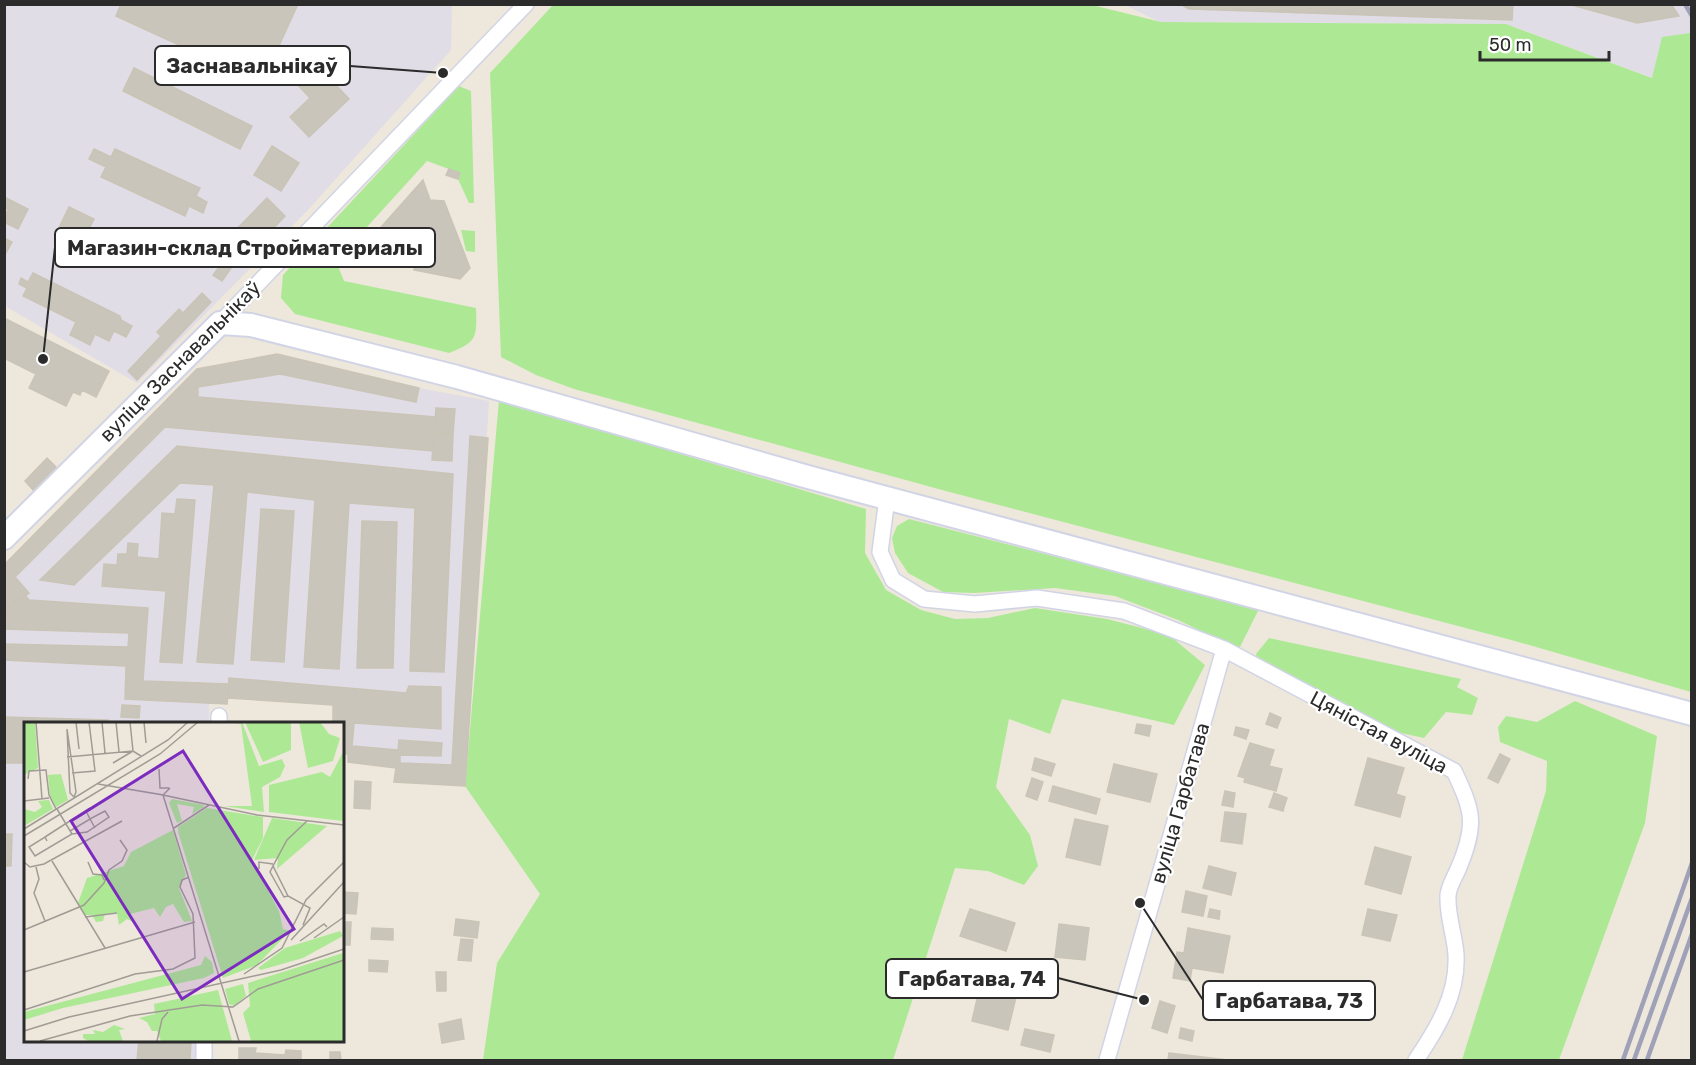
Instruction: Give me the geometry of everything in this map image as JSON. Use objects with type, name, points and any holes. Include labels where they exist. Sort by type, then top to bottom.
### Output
[{"type":"main road","points":[[220,323],[251,325],[457,377],[887,498],[1692,714]]},
{"type":"main road","name":"вуліца Заснавальнікаў","points":[[4,538],[220,323]]},
{"type":"street","name":"вуліца Заснавальнікаў","points":[[220,323],[526,4]]},
{"type":"street","name":"Цяністая вуліца","points":[[887,498],[880,552],[893,580],[924,599],[950,604],[975,604],[1037,598],[1084,603],[1144,618],[1224,650],[1454,771],[1469,804],[1471,824],[1469,844],[1447,895],[1456,957],[1451,996],[1439,1026],[1416,1060]]},
{"type":"street","name":"вуліца Гарбатава","points":[[1107,1060],[1224,650]]},
{"type":"street","points":[[204,1041],[204,1060]]},
{"type":"shaded area","points":[[5,5],[452,5],[451,50],[308,210],[137,383],[5,306]]},
{"type":"shaded area","points":[[1125,5],[1691,5],[1691,38],[1689,33],[1653,78],[1506,24],[1160,22]]},
{"type":"shaded area","points":[[277,354],[419,388],[489,401],[465,786],[394,782],[395,768],[348,762],[348,755],[344,754],[344,722],[333,722],[333,705],[228,698],[227,704],[209,704],[209,722],[24,722],[24,1041],[197,1041],[195,1060],[5,1060],[4,565],[197,369]]},
{"type":"green space","points":[[1088,4],[1161,22],[1506,24],[1652,78],[1662,37],[1690,33],[1691,692],[1515,641],[942,490],[574,389],[536,375],[501,357],[490,73],[553,5]]},
{"type":"green space","points":[[459,86],[471,91],[474,203],[469,203],[458,179],[460,173],[427,161],[336,261],[344,281],[476,308],[473,338],[465,346],[449,353],[295,314],[281,298],[283,275]]},
{"type":"green space","points":[[461,230],[475,231],[475,252],[466,251]]},
{"type":"green space","points":[[499,400],[866,509],[865,553],[886,590],[921,610],[955,619],[988,618],[1035,608],[1107,619],[1169,635],[1205,665],[1174,725],[1062,699],[1050,734],[1009,719],[996,787],[1030,835],[1038,866],[1024,885],[988,871],[955,868],[893,1060],[483,1060],[497,963],[540,894],[465,786]]},
{"type":"green space","points":[[909,519],[1259,609],[1239,649],[1178,620],[1115,596],[1055,588],[974,593],[943,592],[908,573],[895,553],[892,538],[897,526]]},
{"type":"green space","points":[[1269,638],[1461,679],[1457,687],[1478,698],[1472,715],[1446,712],[1424,738],[1387,730],[1258,664],[1256,654]]},
{"type":"green space","points":[[1575,701],[1657,736],[1645,823],[1559,1060],[1462,1060],[1546,791],[1547,761],[1500,742],[1498,727],[1506,716],[1537,722]]},
{"type":"building","points":[[121,4],[298,4],[262,83],[116,16]]},
{"type":"building","points":[[1180,4],[1513,4],[1512,20],[1189,9]]},
{"type":"building","points":[[1568,4],[1671,4],[1679,16],[1637,23]]},
{"type":"building","points":[[318,66],[349,99],[309,137],[290,117],[310,98],[298,85]]},
{"type":"building","points":[[134,68],[252,126],[240,149],[123,91]]},
{"type":"building","points":[[272,146],[299,163],[281,191],[254,175]]},
{"type":"building","points":[[94,149],[111,157],[115,149],[200,188],[196,196],[207,202],[203,213],[189,206],[185,216],[101,177],[106,167],[89,159]]},
{"type":"building","points":[[449,169],[460,173],[458,179],[446,175]]},
{"type":"building","points":[[423,180],[430,200],[444,201],[470,268],[460,279],[414,270],[415,265],[358,253]]},
{"type":"building","points":[[4,197],[28,209],[18,229],[4,222],[8,209],[4,207]]},
{"type":"building","points":[[267,198],[285,216],[251,252],[232,234]]},
{"type":"building","points":[[69,207],[94,219],[82,242],[58,230]]},
{"type":"building","points":[[4,238],[12,242],[6,253],[4,252]]},
{"type":"building","points":[[226,258],[234,264],[222,281],[213,275]]},
{"type":"building","points":[[33,273],[120,316],[121,320],[132,326],[126,337],[114,331],[109,341],[95,334],[90,345],[70,335],[76,322],[23,296],[27,288],[19,284],[21,278],[28,282]]},
{"type":"building","points":[[202,293],[211,302],[137,380],[128,371],[161,336],[157,332],[179,309],[183,313]]},
{"type":"building","points":[[6,319],[109,371],[96,397],[82,390],[80,395],[73,392],[66,406],[29,388],[36,374],[4,358]]},
{"type":"building","points":[[277,354],[419,388],[416,402],[280,374],[198,387],[198,397],[435,417],[433,451],[165,427],[15,577],[29,593],[5,610],[4,565],[197,369]]},
{"type":"building","points":[[436,408],[455,409],[453,434],[434,432]]},
{"type":"building","points":[[434,432],[453,434],[452,461],[432,460]]},
{"type":"building","points":[[470,436],[488,438],[465,786],[394,782],[396,768],[348,762],[348,754],[344,754],[344,722],[333,722],[333,705],[228,698],[229,678],[406,693],[409,686],[441,687],[441,729],[354,723],[352,746],[398,750],[399,740],[442,743],[441,756],[400,755],[400,763],[452,765]]},
{"type":"building","points":[[177,446],[453,474],[444,672],[410,671],[415,508],[349,503],[339,669],[304,667],[315,500],[247,492],[233,664],[197,662],[214,485],[180,483],[74,585],[40,580]]},
{"type":"building","points":[[47,458],[56,467],[33,490],[25,481]]},
{"type":"building","points":[[177,499],[195,500],[182,663],[160,662],[166,591],[102,586],[104,564],[117,565],[118,554],[127,554],[128,543],[138,544],[137,557],[159,559],[162,513],[175,514]]},
{"type":"building","points":[[261,509],[294,511],[284,662],[251,660]]},
{"type":"building","points":[[362,521],[397,522],[393,668],[357,668]]},
{"type":"building","points":[[25,595],[29,600],[148,608],[143,681],[229,684],[227,704],[125,699],[126,666],[4,660],[4,644],[128,647],[129,633],[4,629],[4,610]]},
{"type":"building","points":[[122,705],[140,706],[139,718],[121,717]]},
{"type":"building","points":[[1270,713],[1281,718],[1277,728],[1266,724]]},
{"type":"building","points":[[4,717],[108,720],[108,722],[24,722],[24,763],[4,763]]},
{"type":"building","points":[[1137,724],[1151,726],[1149,736],[1135,733]]},
{"type":"building","points":[[1236,727],[1249,730],[1246,739],[1234,735]]},
{"type":"building","points":[[1250,743],[1274,750],[1269,766],[1282,769],[1276,791],[1244,782],[1245,778],[1238,776]]},
{"type":"building","points":[[1500,754],[1510,759],[1498,783],[1488,778]]},
{"type":"building","points":[[1035,758],[1055,764],[1051,776],[1032,770]]},
{"type":"building","points":[[1368,758],[1404,768],[1396,794],[1405,797],[1400,817],[1355,805]]},
{"type":"building","points":[[1114,764],[1157,774],[1150,802],[1107,792]]},
{"type":"building","points":[[1032,778],[1043,782],[1037,800],[1026,796]]},
{"type":"building","points":[[355,781],[371,782],[370,809],[354,808]]},
{"type":"building","points":[[1053,786],[1100,799],[1096,814],[1049,801]]},
{"type":"building","points":[[1225,791],[1235,793],[1233,807],[1222,805]]},
{"type":"building","points":[[1274,793],[1287,798],[1285,804],[1272,799]]},
{"type":"building","points":[[1272,799],[1285,804],[1283,811],[1269,807]]},
{"type":"building","points":[[1225,812],[1246,814],[1242,844],[1221,841]]},
{"type":"building","points":[[1075,819],[1108,826],[1100,865],[1066,857]]},
{"type":"building","points":[[4,834],[12,834],[11,866],[4,866]]},
{"type":"building","points":[[1375,847],[1411,857],[1401,894],[1365,884]]},
{"type":"building","points":[[1209,866],[1236,873],[1231,895],[1203,888]]},
{"type":"building","points":[[1186,891],[1207,896],[1203,916],[1182,912]]},
{"type":"building","points":[[344,892],[358,893],[356,914],[344,913]]},
{"type":"building","points":[[970,909],[1015,923],[1006,951],[960,936]]},
{"type":"building","points":[[1210,909],[1220,911],[1219,919],[1208,917]]},
{"type":"building","points":[[1368,909],[1397,915],[1390,941],[1362,935]]},
{"type":"building","points":[[456,919],[479,922],[477,938],[454,935]]},
{"type":"building","points":[[344,922],[351,922],[350,945],[344,945]]},
{"type":"building","points":[[1059,924],[1089,928],[1085,960],[1055,957]]},
{"type":"building","points":[[372,928],[393,929],[393,940],[371,939]]},
{"type":"building","points":[[1188,928],[1230,936],[1223,973],[1192,968],[1190,981],[1173,978],[1177,952],[1184,953]]},
{"type":"building","points":[[461,939],[473,940],[471,961],[458,960]]},
{"type":"building","points":[[369,960],[388,961],[387,972],[369,971]]},
{"type":"building","points":[[436,972],[446,972],[446,991],[437,991]]},
{"type":"building","points":[[982,977],[1019,985],[1008,1030],[972,1021]]},
{"type":"building","points":[[1160,1001],[1175,1006],[1167,1033],[1152,1028]]},
{"type":"building","points":[[461,1019],[464,1039],[442,1043],[439,1024]]},
{"type":"building","points":[[1181,1028],[1194,1031],[1192,1041],[1179,1038]]},
{"type":"building","points":[[1025,1029],[1054,1035],[1050,1052],[1021,1045]]},
{"type":"building","points":[[139,1041],[191,1041],[190,1060],[137,1060]]},
{"type":"building","points":[[239,1048],[256,1048],[255,1053],[285,1055],[286,1050],[301,1051],[301,1060],[239,1060]]},
{"type":"building","points":[[330,1052],[340,1052],[341,1060],[330,1060]]},
{"type":"building","points":[[1169,1053],[1228,1060],[1168,1060]]},
{"type":"railway","points":[[1685,4],[1692,16]]},
{"type":"railway","points":[[1623,1060],[1692,863]]},
{"type":"railway","points":[[1634,1060],[1692,898]]},
{"type":"railway","points":[[1647,1060],[1692,934]]},
{"type":"place","name":"Заснавальнікаў","points":[[443,73]]},
{"type":"place","name":"Магазин-склад Стройматериалы","points":[[43,359]]},
{"type":"place","name":"Гарбатава, 73","points":[[1140,903]]},
{"type":"place","name":"Гарбатава, 74","points":[[1144,1000]]}]
